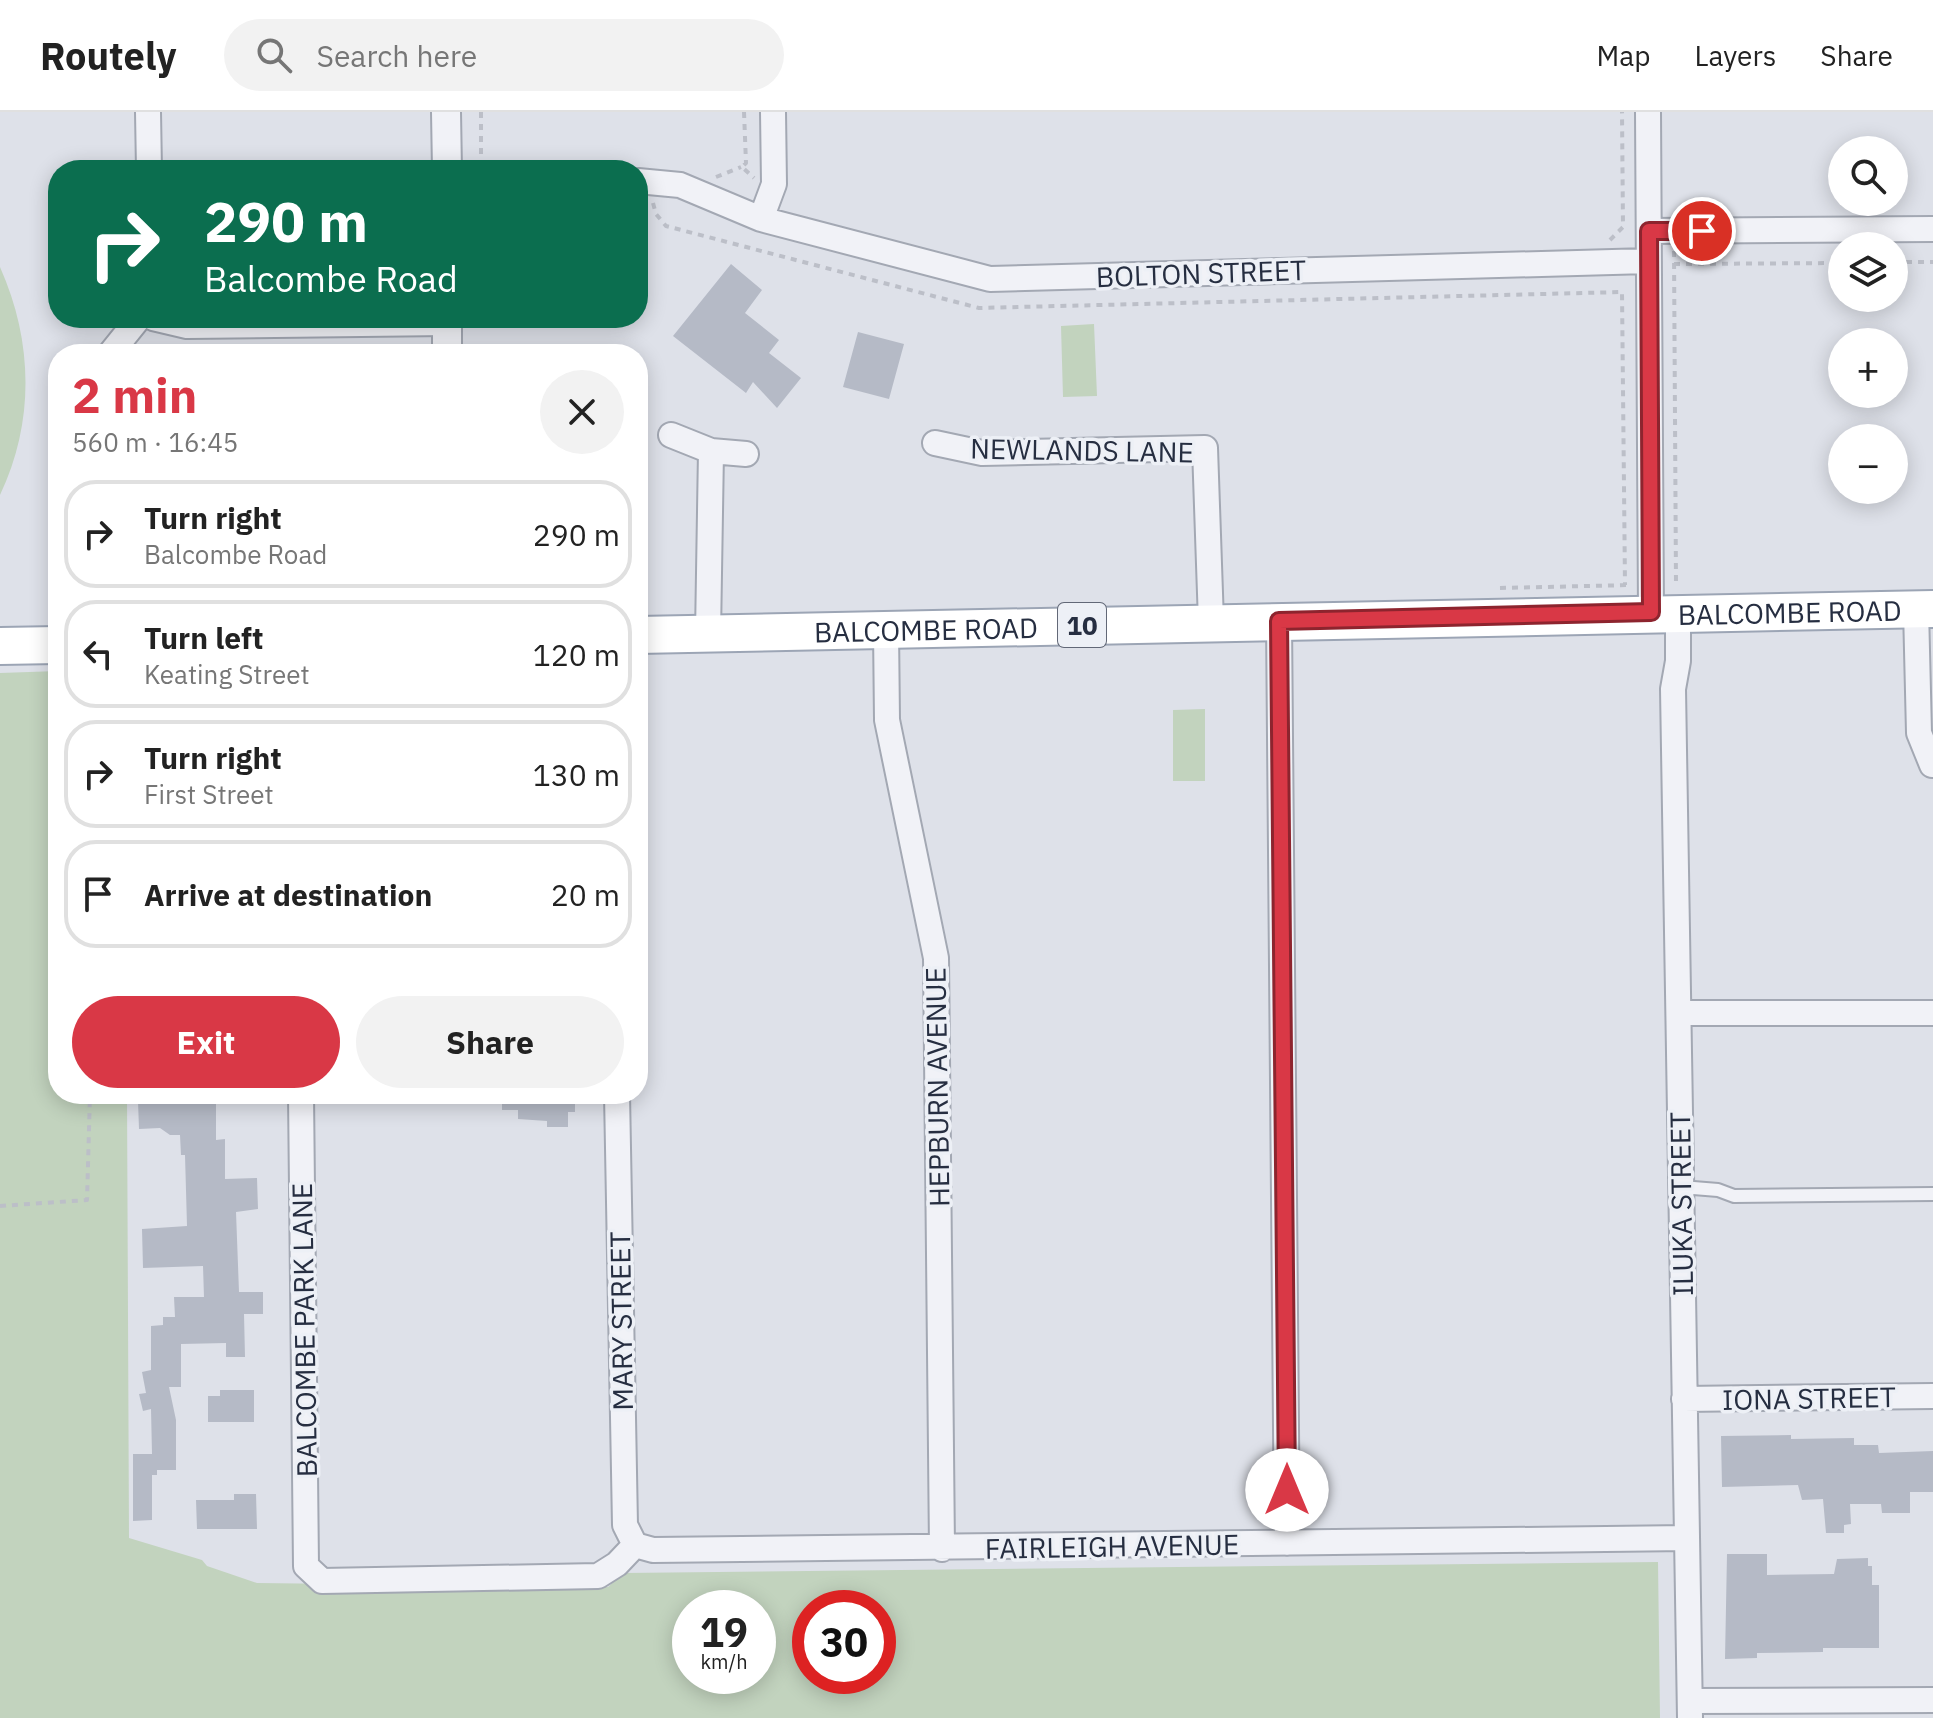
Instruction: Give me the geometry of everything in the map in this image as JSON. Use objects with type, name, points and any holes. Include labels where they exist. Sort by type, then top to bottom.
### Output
[{"type":"main road","name":"BALCOMBE ROAD","points":[[648,635],[1925,609]]},
{"type":"main road","points":[[0,646],[48,645]]},
{"type":"street","points":[[148,112],[149,160]]},
{"type":"street","points":[[446,112],[447,160]]},
{"type":"street","points":[[765,210],[775,168],[773,112]]},
{"type":"street","name":"ILUKA STREET","points":[[1648,112],[1648,261],[1667,662],[1673,689],[1690,1710]]},
{"type":"street","name":"BOLTON STREET","points":[[648,190],[680,185],[990,279],[1648,261]]},
{"type":"street","points":[[1649,231],[1933,229]]},
{"type":"street","points":[[118,344],[131,328]]},
{"type":"street","points":[[671,435],[711,451],[746,454]]},
{"type":"street","name":"NEWLANDS LANE","points":[[935,443],[982,453],[1205,448],[1211,622]]},
{"type":"street","points":[[708,634],[711,451]]},
{"type":"street","points":[[1925,609],[1919,733],[1932,765]]},
{"type":"street","points":[[1279,621],[1287,1543]]},
{"type":"street","name":"HEPBURN AVENUE","points":[[886,630],[887,720],[936,958],[942,1549]]},
{"type":"street","points":[[1679,1013],[1933,1013]]},
{"type":"street","name":"BALCOMBE PARK LANE","points":[[301,1104],[306,1566],[322,1581],[598,1576],[617,1564],[635,1545]]},
{"type":"street","name":"MARY STREET","points":[[617,1104],[625,1525],[635,1545]]},
{"type":"street","name":"IONA STREET","points":[[1684,1399],[1933,1396]]},
{"type":"street","name":"FAIRLEIGH AVENUE","points":[[635,1545],[653,1550],[942,1549],[1687,1538]]},
{"type":"street","points":[[1690,1710],[1933,1700]]},
{"type":"lane","points":[[1681,1187],[1718,1190],[1734,1196],[1933,1194]]},
{"type":"path","points":[[481,112],[481,160]]},
{"type":"path","points":[[744,112],[746,163],[742,167],[765,210]]},
{"type":"path","points":[[1607,242],[1623,227],[1622,112]]},
{"type":"path","points":[[648,197],[666,226],[979,308],[1622,292],[1625,585]]},
{"type":"path","points":[[1908,262],[1933,262]]},
{"type":"path","points":[[1674,264],[1828,263]]},
{"type":"path","points":[[0,1206],[87,1200],[90,1104]]},
{"type":"green space","points":[[0,267],[19,323],[26,381],[19,439],[0,495]]},
{"type":"green space","points":[[1094,324],[1097,396],[1063,397],[1061,326]]},
{"type":"green space","points":[[48,671],[48,1104],[127,1104],[129,1538],[202,1560],[207,1566],[257,1583],[608,1587],[623,1573],[1658,1562],[1660,1718],[0,1718],[0,673]]},
{"type":"green space","points":[[1205,709],[1205,781],[1173,781],[1173,710]]},
{"type":"building","points":[[731,264],[762,290],[745,313],[779,340],[769,353],[801,378],[777,408],[753,382],[746,393],[673,336]]},
{"type":"building","points":[[858,332],[904,344],[889,399],[843,387]]},
{"type":"building","points":[[138,1104],[216,1104],[216,1140],[225,1139],[225,1179],[257,1178],[258,1209],[236,1212],[239,1292],[263,1292],[263,1314],[244,1314],[245,1357],[226,1357],[226,1343],[181,1344],[181,1387],[169,1387],[176,1420],[176,1470],[157,1470],[157,1475],[152,1475],[152,1520],[133,1521],[133,1454],[152,1454],[151,1409],[143,1411],[139,1394],[146,1393],[142,1372],[151,1370],[151,1326],[163,1325],[163,1317],[175,1317],[174,1297],[204,1297],[203,1266],[143,1268],[142,1229],[187,1226],[185,1155],[181,1155],[180,1135],[170,1135],[160,1128],[139,1129]]},
{"type":"building","points":[[502,1104],[575,1104],[575,1112],[568,1112],[568,1127],[547,1127],[547,1121],[518,1119],[518,1110],[502,1110]]},
{"type":"building","points":[[220,1390],[254,1390],[254,1422],[208,1422],[208,1396],[220,1396]]},
{"type":"building","points":[[1791,1435],[1791,1439],[1854,1438],[1854,1445],[1878,1445],[1879,1453],[1933,1451],[1933,1492],[1910,1492],[1910,1513],[1882,1513],[1881,1504],[1850,1504],[1851,1524],[1844,1525],[1844,1533],[1826,1533],[1823,1499],[1802,1500],[1798,1485],[1722,1487],[1721,1436]]},
{"type":"building","points":[[234,1494],[256,1494],[257,1529],[197,1529],[196,1500],[234,1500]]},
{"type":"building","points":[[1727,1554],[1767,1554],[1767,1575],[1834,1574],[1837,1559],[1868,1558],[1868,1566],[1872,1566],[1872,1585],[1879,1585],[1879,1648],[1823,1648],[1823,1652],[1757,1653],[1757,1658],[1725,1659]]},
{"type":"route","points":[[1287,1490],[1279,621],[1651,612],[1649,231],[1702,231]]}]
